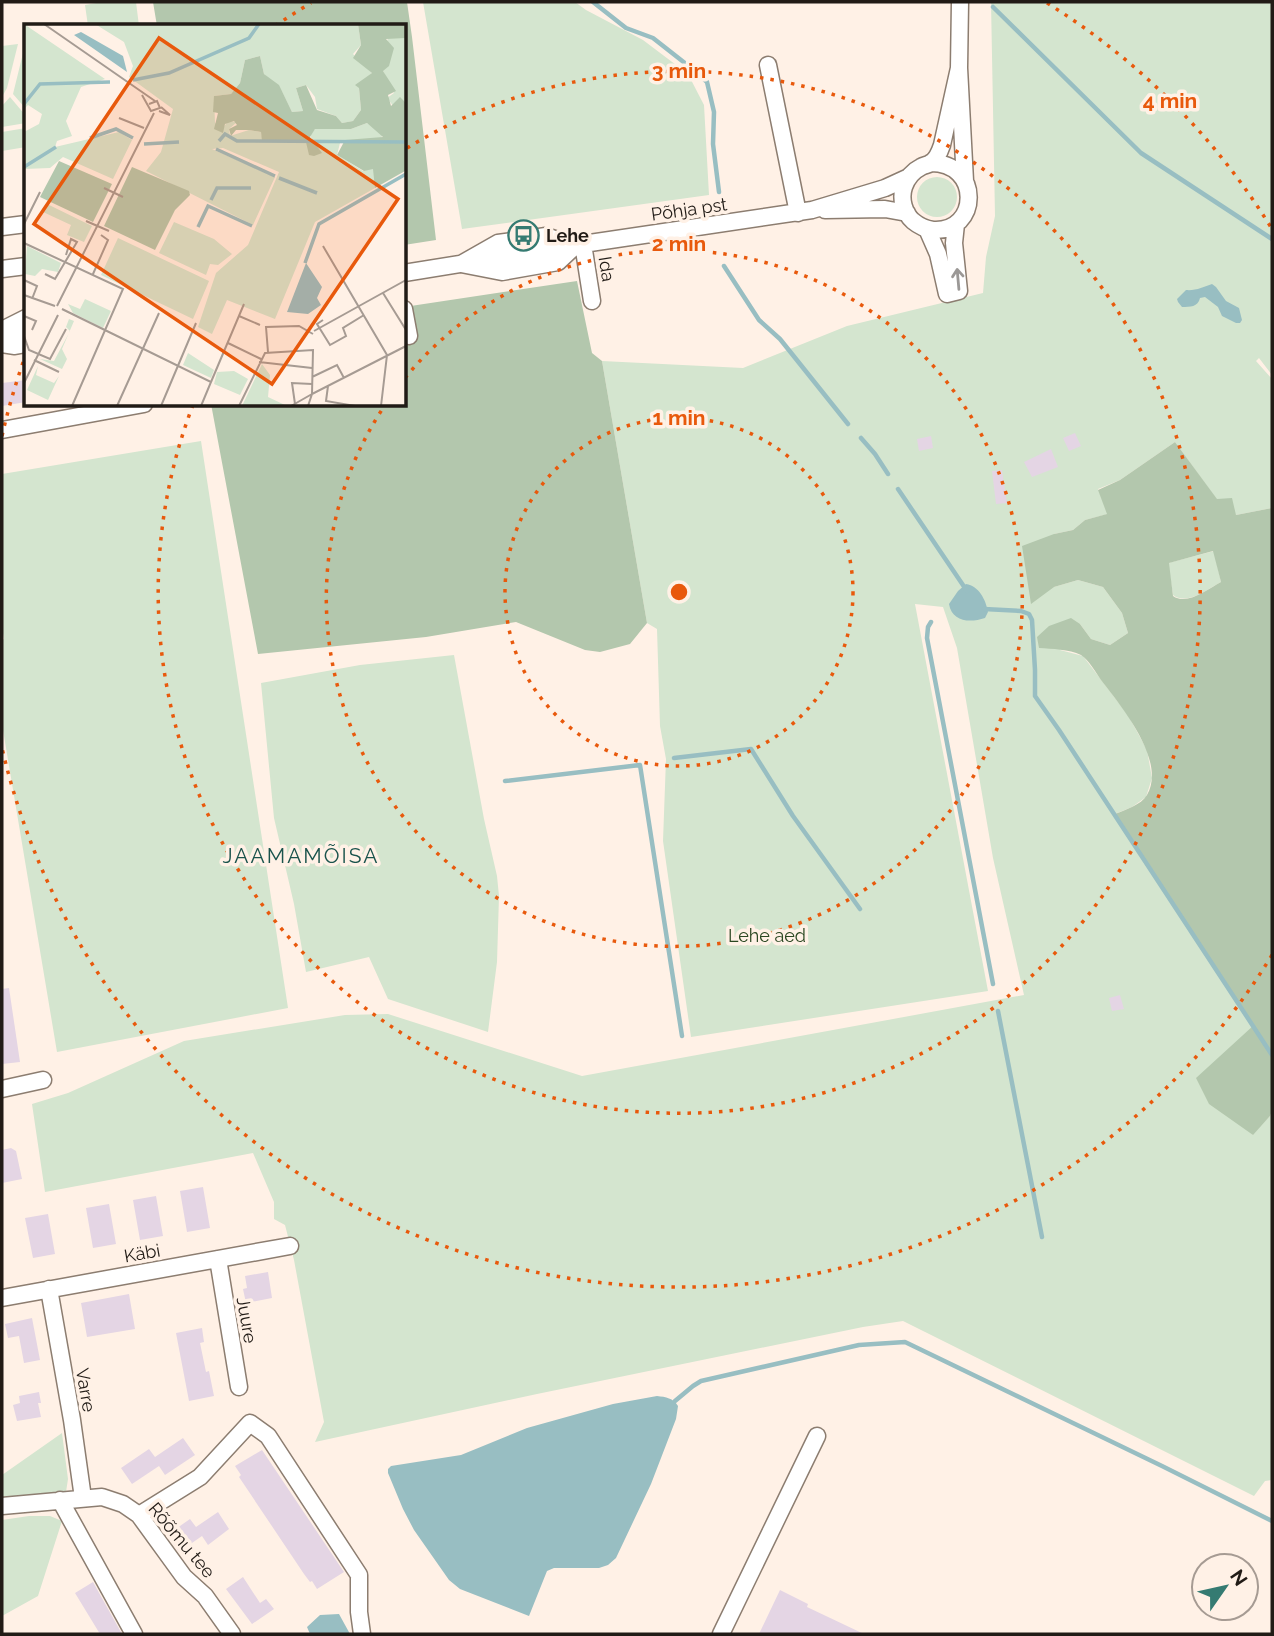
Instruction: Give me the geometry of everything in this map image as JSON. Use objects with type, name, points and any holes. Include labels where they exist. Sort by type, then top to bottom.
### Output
[{"type":"street","points":[[960,2],[959,68],[965,181],[969,199],[967,209],[956,224],[937,230],[915,223],[907,213],[903,204],[904,186],[909,177],[922,166],[939,163],[954,169],[965,181]]},
{"type":"street","points":[[768,65],[806,211]]},
{"type":"street","points":[[930,163],[943,145],[959,68]]},
{"type":"street","name":"Põhja pst","points":[[406,273],[806,211],[885,188],[909,177]]},
{"type":"street","name":"Põhja pst","points":[[806,211],[885,209],[907,213]]},
{"type":"street","points":[[2,227],[24,224]]},
{"type":"street","points":[[927,229],[938,254],[947,294],[959,291],[954,243],[956,224]]},
{"type":"street","name":"Ida","points":[[579,245],[592,301]]},
{"type":"street","points":[[2,269],[24,265]]},
{"type":"street","points":[[2,330],[24,319]]},
{"type":"street","points":[[406,322],[408,336]]},
{"type":"street","points":[[2,337],[24,333]]},
{"type":"street","points":[[2,344],[24,344]]},
{"type":"street","points":[[2,430],[133,406]]},
{"type":"street","points":[[2,1089],[43,1080]]},
{"type":"street","name":"Käbi","points":[[2,1298],[290,1247]]},
{"type":"street","name":"Juure","points":[[218,1259],[239,1387]]},
{"type":"street","name":"Varre","points":[[50,1289],[83,1498]]},
{"type":"street","points":[[139,1515],[200,1477],[250,1423],[268,1436],[359,1575],[362,1634]]},
{"type":"street","points":[[721,1634],[817,1436]]},
{"type":"street","name":"Rõõmu tee","points":[[2,1506],[102,1497],[123,1504],[139,1515],[184,1577],[205,1596],[232,1634]]},
{"type":"street","points":[[61,1500],[134,1634]]},
{"type":"green space","points":[[136,2],[139,24],[88,24],[85,5]]},
{"type":"green space","points":[[153,2],[407,2],[436,240],[406,245],[406,24],[157,24]]},
{"type":"green space","points":[[423,2],[575,2],[643,40],[688,74],[704,105],[709,195],[462,229]]},
{"type":"green space","name":"Lehe aed","points":[[991,2],[1272,2],[1272,375],[1259,358],[1256,361],[1272,379],[1272,508],[1236,515],[1217,500],[1175,442],[1120,480],[1098,489],[1108,514],[1085,520],[1073,530],[1054,534],[1054,587],[1078,580],[1103,587],[1122,613],[1128,633],[1110,645],[1091,639],[1080,624],[1060,650],[1083,656],[1128,715],[1147,750],[1152,778],[1146,797],[1115,814],[1254,1025],[1252,1135],[1272,1111],[1272,1480],[1265,1481],[1254,1496],[903,1321],[537,1394],[315,1442],[324,1422],[294,1260],[285,1225],[274,1219],[274,1202],[253,1153],[45,1192],[32,1104],[68,1093],[184,1041],[345,1015],[388,1014],[582,1076],[1024,995],[993,858],[957,648],[943,607],[915,604],[988,991],[691,1037],[663,841],[666,759],[660,726],[657,629],[647,623],[602,361],[743,368],[847,326],[983,293],[986,257],[995,216]]},
{"type":"green space","points":[[18,44],[7,88],[2,97],[2,46]]},
{"type":"green space","points":[[24,49],[24,107],[13,94]]},
{"type":"green space","points":[[10,97],[24,114],[24,123],[2,127],[2,106]]},
{"type":"green space","points":[[24,128],[24,147],[2,151],[2,132]]},
{"type":"green space","points":[[937,177],[945,178],[951,183],[956,189],[956,205],[951,211],[945,216],[937,217],[929,216],[923,211],[918,205],[917,197],[918,189],[923,183],[929,178]]},
{"type":"green space","points":[[577,281],[592,353],[602,361],[647,623],[630,644],[600,652],[585,650],[516,622],[426,637],[258,654],[211,406],[406,406],[406,307]]},
{"type":"green space","points":[[201,441],[288,1008],[57,1052],[2,724],[2,474]]},
{"type":"green space","points":[[1175,442],[1217,499],[1232,498],[1236,515],[1272,508],[1272,1111],[1253,1135],[1209,1104],[1196,1078],[1254,1025],[1115,814],[1137,804],[1147,795],[1152,781],[1147,751],[1130,719],[1084,657],[1066,650],[1039,648],[1037,637],[1049,626],[1071,618],[1080,624],[1091,639],[1110,645],[1128,633],[1122,613],[1103,587],[1078,580],[1054,587],[1031,604],[1022,546],[1073,530],[1085,520],[1107,514],[1098,490],[1120,480]],"holes":[[[1213,551],[1221,582],[1191,598],[1179,599],[1173,596],[1169,563]]]},
{"type":"green space","points":[[1214,551],[1221,582],[1191,598],[1173,595],[1168,563]]},
{"type":"green space","points":[[454,655],[499,896],[497,962],[488,1032],[388,999],[369,957],[306,972],[274,818],[261,683],[360,665]]},
{"type":"green space","points":[[62,1433],[68,1479],[66,1492],[2,1497],[2,1475]]},
{"type":"green space","points":[[50,1516],[62,1521],[38,1596],[2,1616],[2,1520]]},
{"type":"water","points":[[1212,284],[1226,301],[1239,308],[1242,320],[1240,323],[1222,316],[1218,307],[1205,297],[1191,307],[1182,307],[1178,302],[1177,299],[1186,290]]},
{"type":"water","points":[[966,584],[975,588],[984,598],[988,612],[985,618],[963,620],[951,610],[949,604]]},
{"type":"water","points":[[657,1396],[669,1398],[676,1403],[676,1419],[651,1484],[616,1558],[599,1568],[554,1568],[547,1571],[529,1616],[460,1589],[449,1580],[414,1530],[388,1473],[391,1466],[461,1455],[527,1428],[613,1404]]},
{"type":"water","points":[[339,1614],[350,1634],[310,1634],[307,1627],[320,1615]]},
{"type":"building","points":[[24,380],[24,402],[2,406],[2,383]]},
{"type":"building","points":[[1075,433],[1081,446],[1069,451],[1063,438]]},
{"type":"building","points":[[931,436],[933,448],[919,451],[917,439]]},
{"type":"building","points":[[1051,449],[1058,467],[1032,477],[1024,462]]},
{"type":"building","points":[[1002,470],[1007,503],[996,504],[992,471]]},
{"type":"building","points":[[9,988],[20,1062],[2,1064],[2,989]]},
{"type":"building","points":[[1120,995],[1124,1009],[1112,1011],[1109,998]]},
{"type":"building","points":[[11,1148],[16,1151],[22,1179],[2,1183],[2,1150]]},
{"type":"building","points":[[203,1187],[210,1228],[187,1232],[180,1191]]},
{"type":"building","points":[[156,1196],[163,1236],[140,1240],[133,1200]]},
{"type":"building","points":[[109,1204],[116,1244],[93,1248],[86,1208]]},
{"type":"building","points":[[48,1214],[55,1254],[33,1258],[25,1218]]},
{"type":"building","points":[[268,1272],[272,1298],[246,1303],[243,1289],[247,1288],[245,1276]]},
{"type":"building","points":[[129,1294],[135,1329],[87,1337],[81,1303]]},
{"type":"building","points":[[32,1318],[40,1360],[24,1363],[19,1336],[8,1338],[5,1324]]},
{"type":"building","points":[[202,1328],[204,1342],[200,1343],[214,1396],[189,1401],[176,1333]]},
{"type":"building","points":[[39,1392],[41,1417],[17,1421],[13,1405],[20,1403],[19,1396]]},
{"type":"building","points":[[183,1438],[195,1455],[165,1475],[159,1466],[132,1484],[121,1468],[149,1449],[155,1457]]},
{"type":"building","points":[[262,1450],[344,1572],[317,1589],[239,1477],[241,1475],[235,1466]]},
{"type":"building","points":[[218,1512],[229,1529],[208,1545],[202,1536],[179,1552],[167,1535],[190,1519],[196,1527]]},
{"type":"building","points":[[243,1577],[260,1603],[266,1599],[274,1609],[252,1624],[226,1589]]},
{"type":"building","points":[[93,1582],[122,1634],[100,1634],[75,1593]]},
{"type":"building","points":[[780,1590],[808,1604],[807,1607],[864,1634],[759,1634]]},
{"type":"waterway","points":[[593,2],[626,28],[653,38],[707,82],[714,112],[713,144],[719,192]]},
{"type":"waterway","points":[[993,7],[1141,153],[1272,239]]},
{"type":"waterway","points":[[724,266],[759,320],[780,339],[848,424]]},
{"type":"waterway","points":[[861,438],[888,474]]},
{"type":"waterway","points":[[898,489],[967,591]]},
{"type":"waterway","points":[[984,609],[1029,614],[1032,620],[1035,696],[1272,1055]]},
{"type":"waterway","points":[[931,622],[927,638],[993,984]]},
{"type":"waterway","points":[[674,758],[751,749],[793,816],[860,909]]},
{"type":"waterway","points":[[505,781],[640,765],[682,1036]]},
{"type":"waterway","points":[[998,1011],[1042,1237]]},
{"type":"waterway","points":[[675,1401],[701,1381],[859,1345],[905,1342],[1272,1521]]},
{"type":"place","name":"Lehe","points":[[523,235]]},
{"type":"district","name":"JAAMAMÕISA","points":[[301,855]]}]
